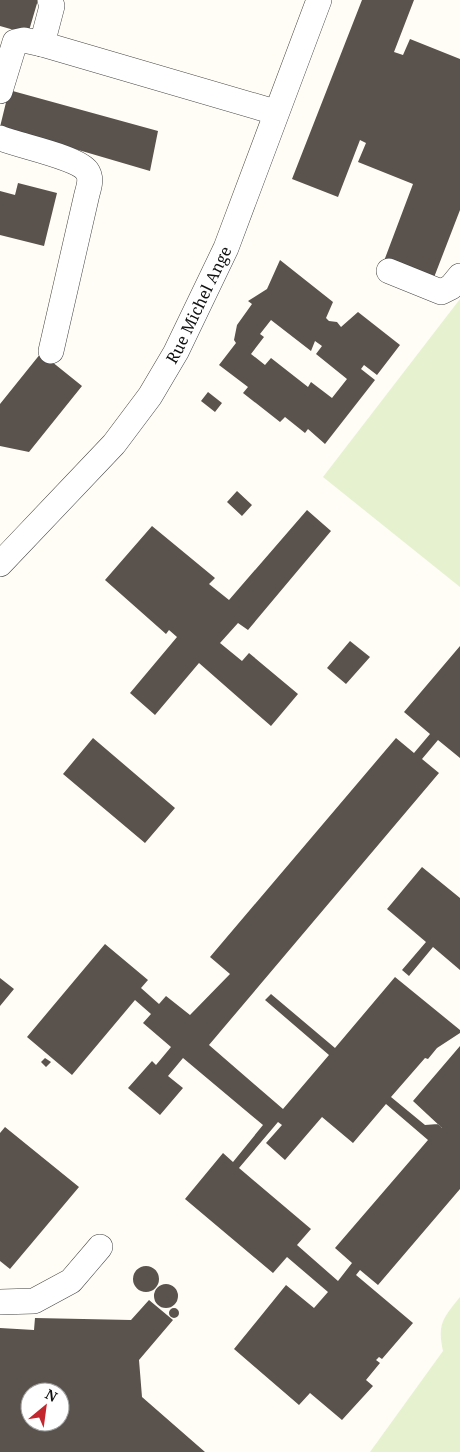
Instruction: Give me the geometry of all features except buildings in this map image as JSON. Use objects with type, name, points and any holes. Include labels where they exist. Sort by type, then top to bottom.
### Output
[{"type":"street","points":[[42,44],[52,6],[50,0]]},
{"type":"street","name":"Rue Michel Ange","points":[[0,564],[114,444],[150,396],[176,352],[226,248],[275,112],[319,0]]},
{"type":"street","points":[[0,91],[15,42],[24,40],[275,112]]},
{"type":"street","points":[[0,138],[71,162],[85,168],[89,176],[87,194],[51,351]]},
{"type":"street","points":[[389,271],[441,292],[451,287],[460,276]]},
{"type":"street","points":[[0,1302],[34,1302],[71,1281],[100,1247]]},
{"type":"green space","points":[[460,299],[460,587],[323,477]]},
{"type":"green space","points":[[460,1297],[460,1452],[370,1452],[443,1351],[441,1328],[449,1310]]}]
